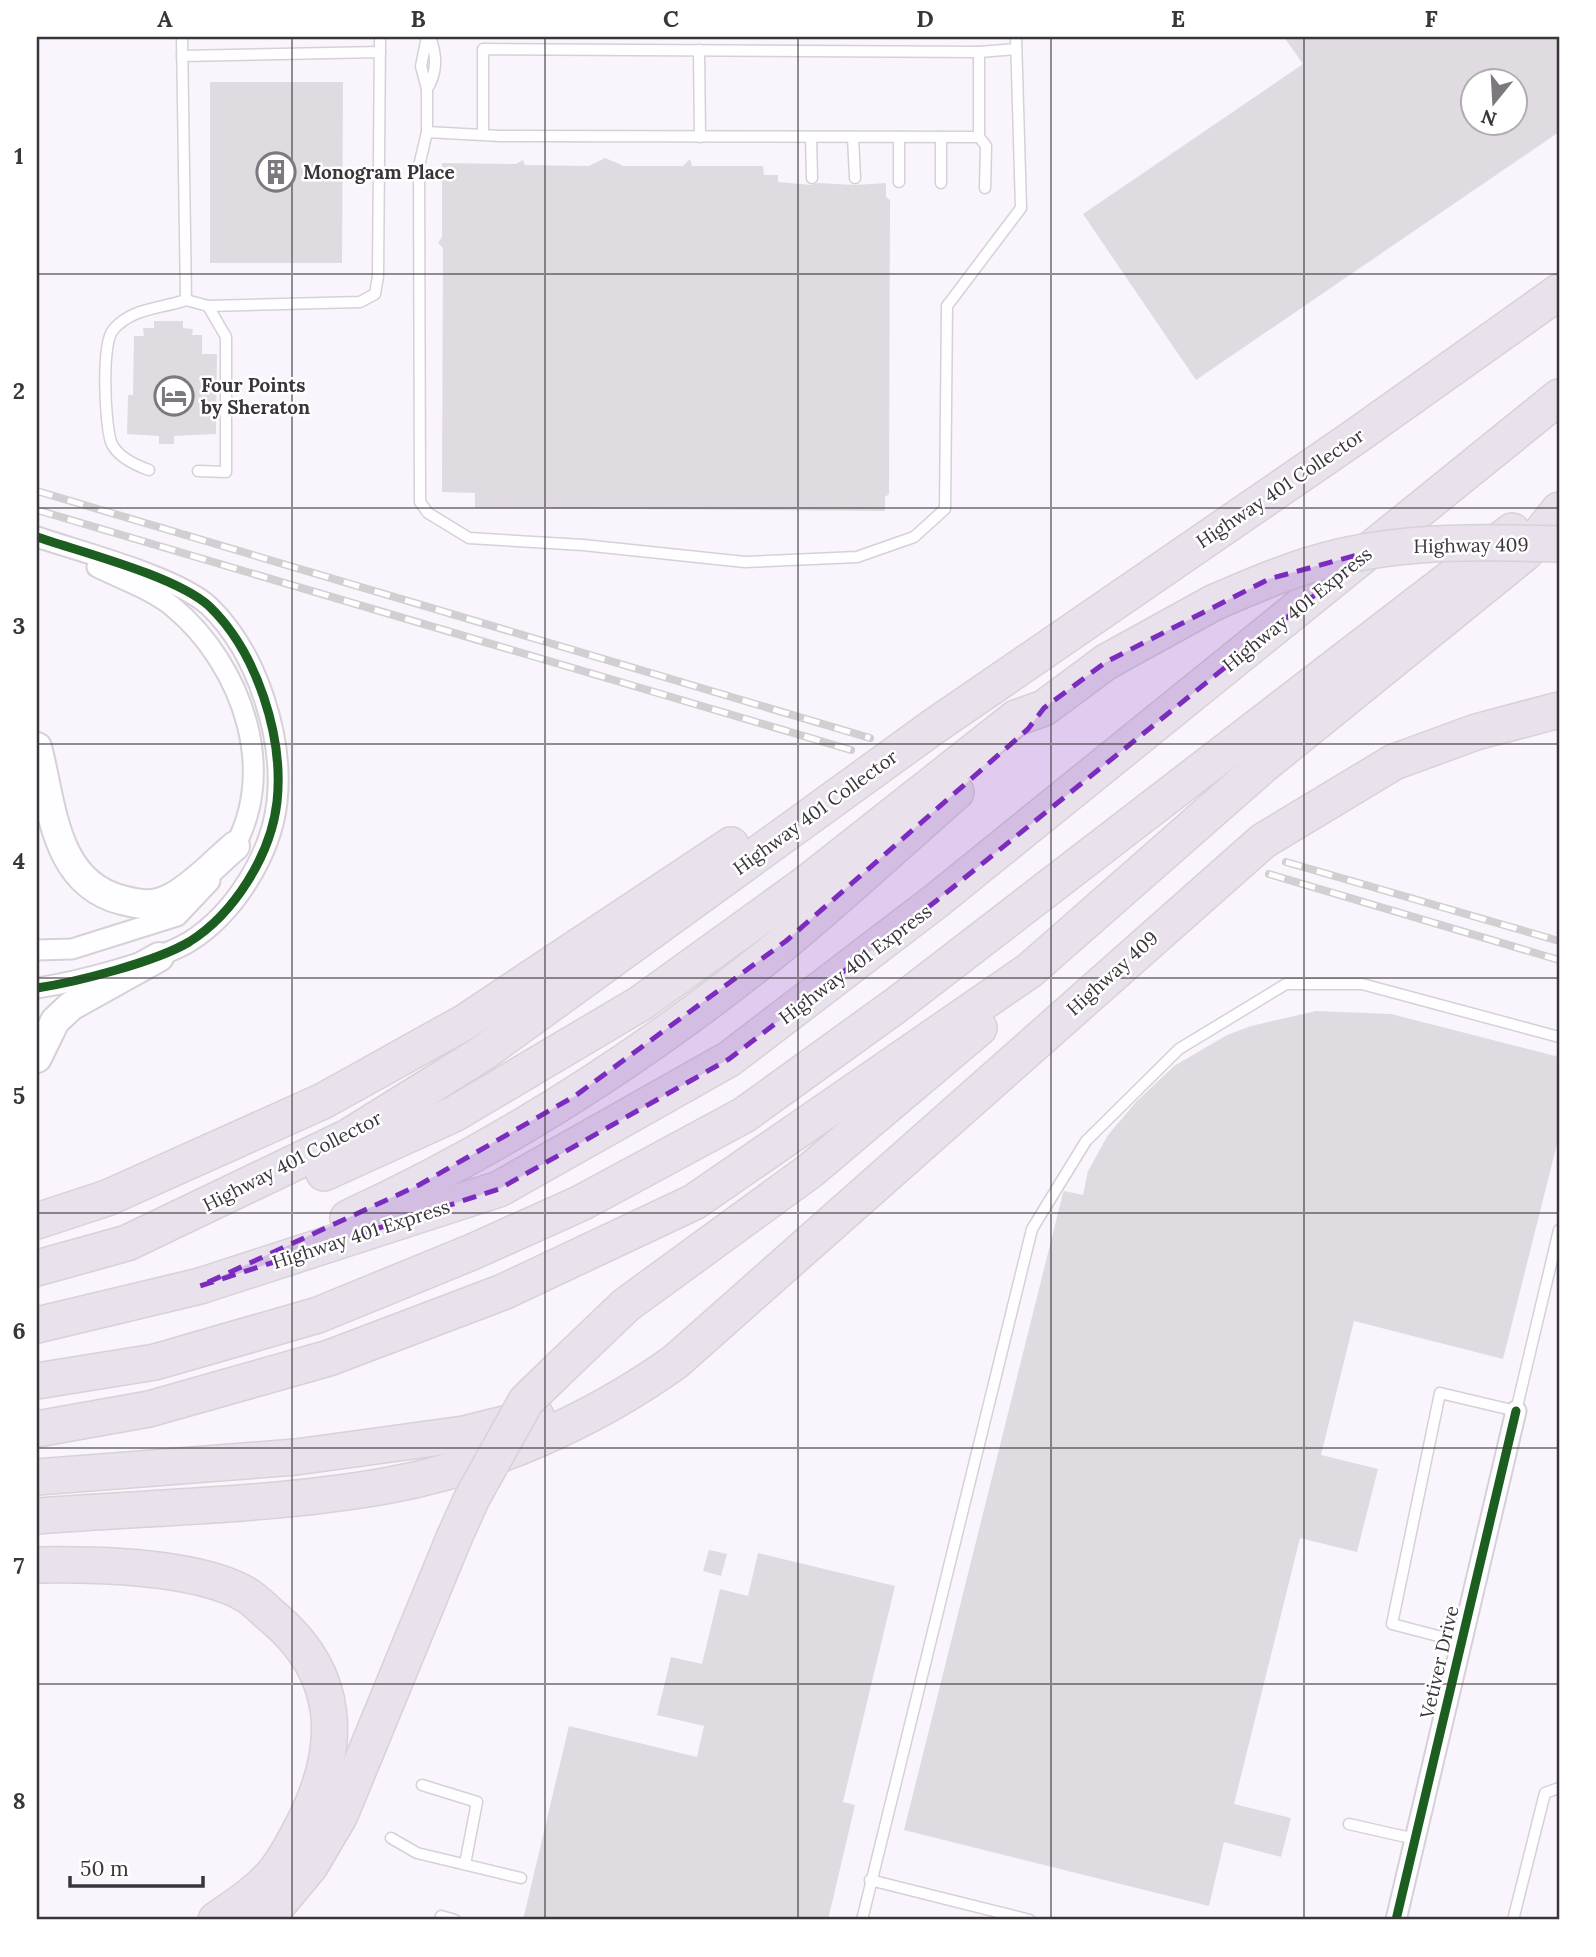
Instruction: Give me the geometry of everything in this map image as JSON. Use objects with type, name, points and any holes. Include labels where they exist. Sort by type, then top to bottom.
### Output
[{"type":"highway","name":"Highway 401 Collector","points":[[37,1268],[127,1243],[348,1137],[482,1053],[881,764],[1559,292]]},
{"type":"highway","name":"Highway 401 Express","points":[[37,1325],[200,1286],[499,1189],[729,1059],[936,901],[1559,397]]},
{"type":"highway","points":[[37,1381],[155,1362],[318,1315],[472,1252],[581,1203],[744,1115],[895,1006],[1559,495]]},
{"type":"highway","points":[[37,1429],[149,1409],[329,1358],[503,1292],[694,1202],[1030,970],[1261,767],[1525,553],[1559,510]]},
{"type":"highway","name":"Highway 409","points":[[1044,708],[1106,662],[1213,603],[1269,579],[1339,557],[1402,547],[1465,542],[1559,544]]},
{"type":"highway","points":[[200,1286],[419,1185],[575,1096],[715,996],[786,941],[1028,729],[1044,708]]},
{"type":"highway","points":[[127,1243],[295,1186],[466,1107],[641,1003],[807,883],[1016,718],[1044,708]]},
{"type":"highway","name":"Highway 409","points":[[718,1322],[1264,841],[1394,762],[1476,732],[1554,713]]},
{"type":"highway","points":[[37,1222],[107,1198],[323,1101],[465,1021],[836,776],[881,764]]},
{"type":"highway","points":[[265,1920],[305,1874],[340,1815],[454,1538],[472,1498],[526,1401],[626,1305],[811,1170],[972,1037],[1030,970]]},
{"type":"highway","points":[[37,1477],[296,1457],[464,1434],[522,1421],[584,1398],[718,1322]]},
{"type":"highway","points":[[37,1516],[277,1500],[386,1486],[452,1470],[563,1429],[629,1395],[675,1362],[718,1322]]},
{"type":"highway","points":[[37,1565],[159,1571],[202,1578],[246,1594],[288,1630],[310,1654],[324,1684],[331,1724],[326,1769],[314,1803],[274,1872],[216,1920]]},
{"type":"main road","points":[[37,747],[55,834],[82,878],[115,898],[147,907],[174,897],[235,846]]},
{"type":"main road","points":[[37,1058],[55,1021],[71,1006],[159,957]]},
{"type":"street","points":[[37,537],[172,605],[203,637],[234,684],[244,711],[253,763],[247,820],[235,846],[218,872],[177,916],[72,949],[37,950]]},
{"type":"street","points":[[37,537],[157,577],[208,605],[251,665],[263,699],[277,769],[277,802],[270,836],[240,893],[220,918],[190,941],[159,957],[37,988]]},
{"type":"street","name":"Vetiver Drive","points":[[1396,1920],[1516,1411]]},
{"type":"lane","points":[[181,37],[186,300]]},
{"type":"lane","points":[[149,470],[131,464],[112,443],[104,359],[111,332],[133,312],[162,308],[186,300],[208,306],[360,302],[375,294],[380,37]]},
{"type":"lane","points":[[428,37],[421,66],[427,89],[427,132],[419,166],[420,502],[428,513],[469,538],[583,545],[745,562],[857,557],[914,537],[945,509],[947,306],[1021,208],[1016,37]]},
{"type":"lane","points":[[608,37],[608,50]]},
{"type":"lane","points":[[483,135],[483,49],[979,52],[1016,49]]},
{"type":"lane","points":[[699,50],[700,137]]},
{"type":"lane","points":[[182,57],[380,52]]},
{"type":"lane","points":[[979,52],[979,137],[986,146],[985,188]]},
{"type":"lane","points":[[427,132],[700,137],[979,137]]},
{"type":"lane","points":[[811,137],[812,178]]},
{"type":"lane","points":[[853,137],[855,178]]},
{"type":"lane","points":[[899,137],[899,182]]},
{"type":"lane","points":[[941,137],[941,183]]},
{"type":"lane","points":[[198,471],[226,472],[226,337],[208,306]]},
{"type":"lane","points":[[862,1920],[1032,1229],[1086,1141],[1180,1049],[1286,984],[1362,984],[1559,1037]]},
{"type":"lane","points":[[1461,1642],[1392,1624],[1440,1393],[1516,1411],[1559,1230]]},
{"type":"lane","points":[[422,1786],[477,1802],[465,1864]]},
{"type":"lane","points":[[1513,1920],[1545,1793],[1559,1788]]},
{"type":"lane","points":[[1349,1824],[1415,1839]]},
{"type":"lane","points":[[391,1838],[417,1853],[521,1878]]},
{"type":"lane","points":[[870,1880],[1030,1920]]},
{"type":"lane","points":[[440,1920],[441,1916],[455,1920]]},
{"type":"highlighted area","points":[[1368,552],[936,901],[729,1059],[499,1189],[200,1286],[419,1185],[575,1096],[786,941],[1028,729],[1044,708],[1106,662],[1269,579]]},
{"type":"building","points":[[1284,37],[1559,37],[1559,132],[1196,380],[1083,214],[1303,64]]},
{"type":"building","name":"Monogram Place","points":[[210,82],[343,82],[342,263],[210,263]]},
{"type":"building","points":[[605,158],[624,166],[683,166],[690,159],[692,166],[763,166],[764,175],[778,175],[778,182],[811,185],[886,183],[886,197],[890,200],[889,494],[885,497],[885,511],[475,508],[475,493],[442,492],[443,248],[438,243],[442,237],[442,163],[516,164],[523,160],[525,165],[589,166]]},
{"type":"building","points":[[154,321],[183,321],[183,328],[193,329],[192,335],[202,335],[202,354],[217,354],[216,434],[174,436],[174,444],[159,444],[159,436],[127,434],[128,395],[133,395],[134,336],[144,336],[143,328],[154,328]]},
{"type":"building","points":[[1316,1011],[1391,1014],[1559,1057],[1559,1136],[1503,1359],[1354,1321],[1321,1455],[1378,1469],[1357,1552],[1300,1538],[1234,1804],[1291,1818],[1281,1857],[1224,1842],[1209,1906],[904,1830],[1064,1191],[1083,1195],[1088,1171],[1108,1135],[1136,1102],[1174,1066],[1227,1035],[1251,1026]]},
{"type":"building","points":[[709,1550],[727,1554],[721,1576],[703,1571]]},
{"type":"building","points":[[758,1553],[895,1586],[843,1802],[855,1805],[828,1920],[523,1920],[569,1726],[697,1757],[704,1726],[657,1715],[671,1657],[702,1664],[720,1589],[748,1596]]},
{"type":"railway","points":[[37,491],[870,738]]},
{"type":"railway","points":[[37,510],[851,750]]},
{"type":"railway","points":[[1286,862],[1559,941]]},
{"type":"railway","points":[[1269,874],[1559,960]]},
{"type":"cycle path","points":[[37,537],[152,575],[194,595],[209,606],[241,647],[264,697],[276,750],[278,777],[277,802],[267,842],[248,881],[221,916],[189,942],[157,957],[94,976],[37,988]]},
{"type":"cycle path","points":[[1396,1920],[1516,1411]]},
{"type":"place","name":"Monogram Place","points":[[276,172]]},
{"type":"place","name":"Four Points by Sheraton","points":[[174,396]]}]
